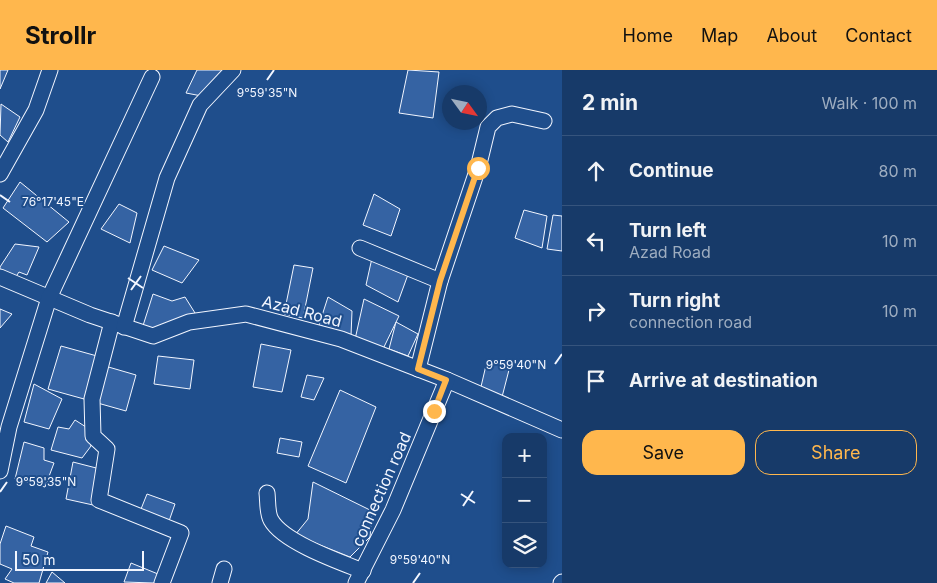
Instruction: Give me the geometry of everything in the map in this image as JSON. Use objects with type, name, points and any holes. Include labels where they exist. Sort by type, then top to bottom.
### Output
[{"type":"street","points":[[0,174],[36,110],[50,70]]},
{"type":"street","points":[[162,583],[181,533],[100,500],[107,449],[93,436],[92,399],[167,178],[200,105],[233,70]]},
{"type":"street","points":[[0,471],[9,427],[49,298],[152,77]]},
{"type":"street","points":[[418,369],[440,281],[478,168],[488,127],[496,118],[512,114],[544,120]]},
{"type":"street","points":[[360,248],[440,281]]},
{"type":"street","name":"Azad Road","points":[[0,277],[49,298],[153,336],[189,322],[246,314],[341,339],[446,380],[562,430]]},
{"type":"street","name":"connection road","points":[[359,577],[392,510],[446,380]]},
{"type":"street","points":[[268,493],[270,519],[280,531],[359,577]]},
{"type":"building","points":[[0,70],[8,70],[0,89]]},
{"type":"building","points":[[197,70],[227,70],[207,97],[186,93]]},
{"type":"building","points":[[408,70],[439,72],[433,118],[399,113]]},
{"type":"building","points":[[1,104],[20,117],[8,142],[0,135]]},
{"type":"building","points":[[20,182],[69,222],[47,242],[3,208]]},
{"type":"building","points":[[374,194],[400,209],[391,236],[363,225]]},
{"type":"building","points":[[119,204],[137,213],[130,243],[101,229]]},
{"type":"building","points":[[524,210],[547,216],[542,248],[515,238]]},
{"type":"building","points":[[553,215],[562,216],[562,251],[547,249]]},
{"type":"building","points":[[15,244],[39,247],[27,275],[19,272],[15,278],[0,271],[0,267]]},
{"type":"building","points":[[164,246],[199,260],[182,283],[152,270]]},
{"type":"building","points":[[372,258],[410,269],[398,302],[366,285]]},
{"type":"building","points":[[294,265],[313,268],[303,318],[284,314]]},
{"type":"building","points":[[153,294],[172,301],[185,297],[195,313],[178,321],[141,332]]},
{"type":"building","points":[[328,297],[352,311],[351,336],[319,325]]},
{"type":"building","points":[[364,299],[399,316],[383,349],[354,344]]},
{"type":"building","points":[[0,309],[12,314],[0,328]]},
{"type":"building","points":[[396,322],[418,334],[408,356],[389,349]]},
{"type":"building","points":[[261,344],[291,350],[282,392],[253,387]]},
{"type":"building","points":[[61,346],[97,356],[84,399],[48,389]]},
{"type":"building","points":[[158,356],[194,360],[190,389],[154,384]]},
{"type":"building","points":[[487,361],[510,366],[502,397],[480,391]]},
{"type":"building","points":[[105,366],[136,375],[126,411],[94,402]]},
{"type":"building","points":[[307,375],[324,378],[314,400],[301,397]]},
{"type":"building","points":[[34,384],[62,399],[49,429],[24,422]]},
{"type":"building","points":[[340,390],[376,407],[346,483],[308,466]]},
{"type":"building","points":[[75,420],[86,427],[91,446],[82,458],[51,450],[58,427],[69,429]]},
{"type":"building","points":[[280,438],[302,442],[299,457],[277,453]]},
{"type":"building","points":[[24,442],[44,448],[44,460],[54,463],[45,487],[15,479]]},
{"type":"building","points":[[73,462],[104,470],[93,505],[66,499]]},
{"type":"building","points":[[313,482],[372,511],[370,537],[350,557],[295,535],[308,519]]},
{"type":"building","points":[[147,494],[175,504],[168,524],[139,514]]},
{"type":"building","points":[[6,526],[34,537],[31,546],[48,552],[39,583],[14,583],[5,579],[12,569],[0,564],[0,544]]},
{"type":"building","points":[[131,563],[158,574],[154,583],[124,582]]},
{"type":"building","points":[[52,572],[65,583],[46,583]]},
{"type":"route","points":[[434,411],[446,380],[418,369],[440,281],[478,168]]}]
